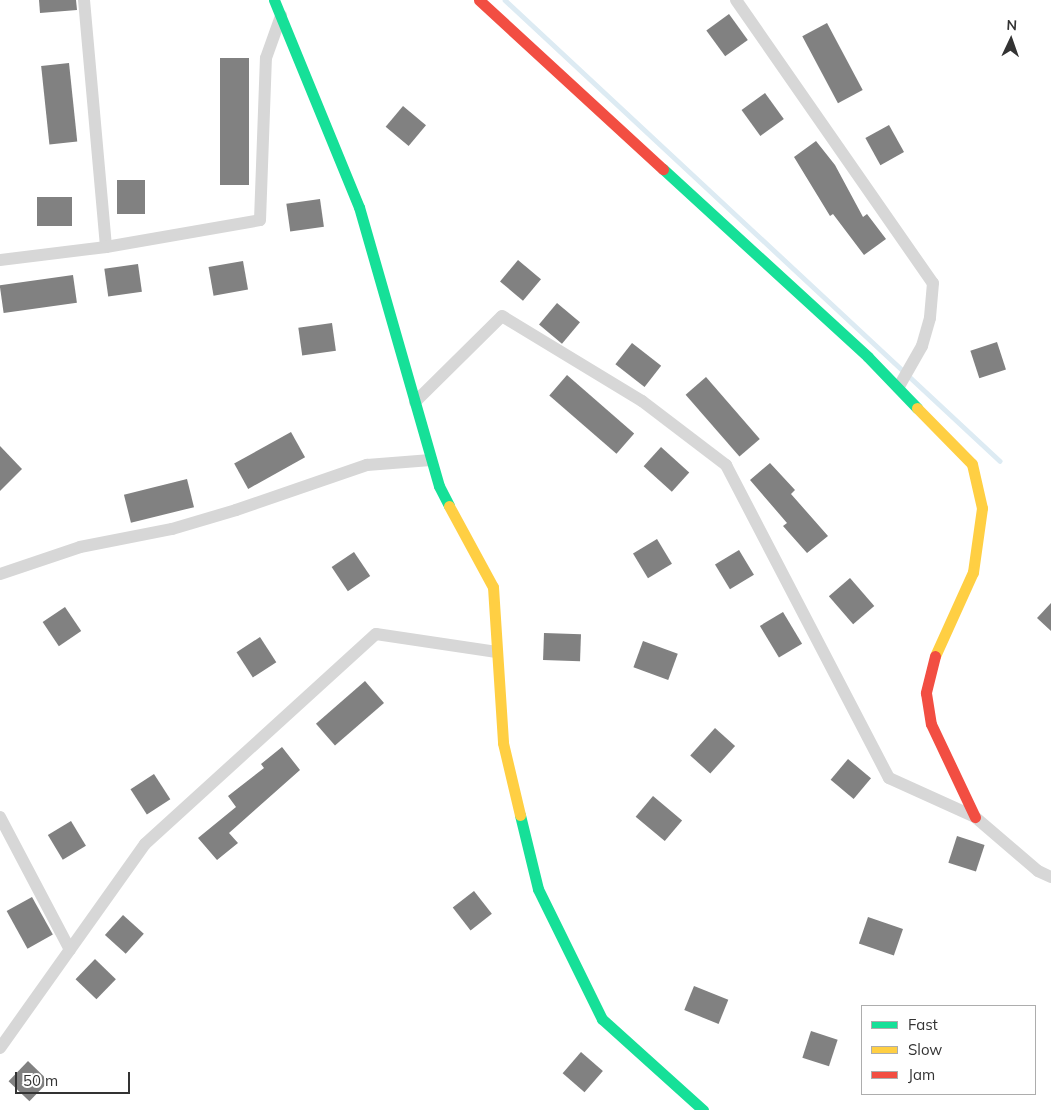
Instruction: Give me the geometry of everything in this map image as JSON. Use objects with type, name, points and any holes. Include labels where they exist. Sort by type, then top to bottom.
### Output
[{"type":"street","points":[[84,0],[106,247]]},
{"type":"street","points":[[274,0],[359,207],[439,486],[493,587],[504,743],[538,890],[602,1019],[703,1110]]},
{"type":"street","points":[[479,0],[898,388],[972,464],[982,508],[973,572],[937,647],[926,693],[931,724],[975,817]]},
{"type":"street","points":[[736,0],[933,283],[930,318],[922,346],[898,388]]},
{"type":"street","points":[[0,260],[106,247],[260,220],[266,58],[281,16]]},
{"type":"street","points":[[415,402],[502,316],[642,401],[726,465],[889,778],[975,817],[1038,871],[1051,877]]},
{"type":"street","points":[[0,574],[80,547],[172,529],[366,465],[431,460]]},
{"type":"street","points":[[0,1048],[145,844],[376,634],[497,652]]},
{"type":"street","points":[[0,818],[70,950]]},
{"type":"building","points":[[39,0],[76,0],[77,10],[40,13]]},
{"type":"building","points":[[729,14],[748,40],[725,56],[706,30]]},
{"type":"building","points":[[827,23],[863,90],[838,103],[802,36]]},
{"type":"building","points":[[220,58],[249,58],[249,185],[220,185]]},
{"type":"building","points":[[69,63],[77,142],[49,144],[41,66]]},
{"type":"building","points":[[765,93],[784,119],[760,136],[742,110]]},
{"type":"building","points":[[403,106],[426,125],[409,146],[386,127]]},
{"type":"building","points":[[889,125],[904,152],[880,165],[865,138]]},
{"type":"building","points":[[816,141],[835,165],[863,217],[867,214],[886,239],[864,255],[833,214],[830,216],[794,157]]},
{"type":"building","points":[[117,180],[145,180],[145,214],[117,214]]},
{"type":"building","points":[[37,197],[72,197],[72,226],[37,226]]},
{"type":"building","points":[[320,199],[324,227],[290,231],[286,204]]},
{"type":"building","points":[[518,260],[541,279],[523,301],[500,281]]},
{"type":"building","points":[[243,261],[248,290],[214,296],[209,267]]},
{"type":"building","points":[[138,264],[142,292],[108,296],[104,269]]},
{"type":"building","points":[[73,275],[77,303],[4,313],[0,285]]},
{"type":"building","points":[[557,303],[580,322],[562,344],[539,324]]},
{"type":"building","points":[[332,323],[336,351],[302,355],[298,328]]},
{"type":"building","points":[[997,342],[1006,370],[979,378],[970,351]]},
{"type":"building","points":[[632,343],[661,366],[645,387],[615,364]]},
{"type":"building","points":[[567,375],[634,433],[616,454],[549,395]]},
{"type":"building","points":[[706,377],[760,439],[739,457],[686,395]]},
{"type":"building","points":[[291,432],[305,457],[248,489],[234,464]]},
{"type":"building","points":[[0,446],[22,469],[0,491]]},
{"type":"building","points":[[661,447],[689,472],[672,492],[644,466]]},
{"type":"building","points":[[770,463],[795,490],[791,494],[828,536],[807,553],[783,526],[787,523],[750,480]]},
{"type":"building","points":[[187,479],[194,507],[131,523],[124,495]]},
{"type":"building","points":[[657,539],[672,564],[648,578],[633,553]]},
{"type":"building","points":[[739,550],[754,575],[730,589],[715,564]]},
{"type":"building","points":[[354,552],[370,576],[348,591],[332,567]]},
{"type":"building","points":[[850,578],[874,606],[853,624],[829,596]]},
{"type":"building","points":[[1051,603],[1051,631],[1037,618]]},
{"type":"building","points":[[65,607],[81,631],[59,646],[43,622]]},
{"type":"building","points":[[783,612],[802,644],[779,658],[760,626]]},
{"type":"building","points":[[544,633],[581,634],[580,661],[543,660]]},
{"type":"building","points":[[260,637],[276,662],[253,677],[237,652]]},
{"type":"building","points":[[643,641],[678,654],[668,680],[633,667]]},
{"type":"building","points":[[365,681],[384,703],[335,746],[316,724]]},
{"type":"building","points":[[715,728],[735,746],[710,774],[690,755]]},
{"type":"building","points":[[282,747],[300,770],[229,833],[238,843],[217,860],[198,838],[236,807],[228,796],[264,768],[261,764]]},
{"type":"building","points":[[848,759],[871,778],[854,799],[831,780]]},
{"type":"building","points":[[154,774],[170,799],[147,814],[131,789]]},
{"type":"building","points":[[653,796],[682,820],[665,841],[636,817]]},
{"type":"building","points":[[71,821],[86,846],[63,860],[48,835]]},
{"type":"building","points":[[957,836],[985,845],[976,872],[948,863]]},
{"type":"building","points":[[474,891],[492,914],[471,930],[453,908]]},
{"type":"building","points":[[32,897],[53,935],[27,949],[7,911]]},
{"type":"building","points":[[123,915],[144,934],[126,954],[105,935]]},
{"type":"building","points":[[868,917],[903,929],[894,956],[859,943]]},
{"type":"building","points":[[95,959],[116,979],[96,999],[76,979]]},
{"type":"building","points":[[694,986],[728,1000],[719,1024],[684,1010]]},
{"type":"building","points":[[811,1031],[838,1040],[829,1066],[802,1058]]},
{"type":"building","points":[[581,1052],[603,1071],[585,1092],[563,1073]]},
{"type":"building","points":[[28,1061],[49,1081],[29,1101],[9,1081]]},
{"type":"waterway","points":[[505,0],[1000,461]]},
{"type":"traffic: fast","points":[[274,0],[359,207],[439,486],[449,506]]},
{"type":"traffic: fast","points":[[663,169],[868,357],[917,408]]},
{"type":"traffic: fast","points":[[520,815],[538,889],[602,1019],[703,1110]]},
{"type":"traffic: slow","points":[[917,408],[972,464],[982,508],[973,572],[935,656]]},
{"type":"traffic: slow","points":[[449,506],[493,587],[503,743],[520,815]]},
{"type":"traffic: jam","points":[[479,0],[663,169]]},
{"type":"traffic: jam","points":[[935,656],[926,693],[931,724],[975,817]]}]
